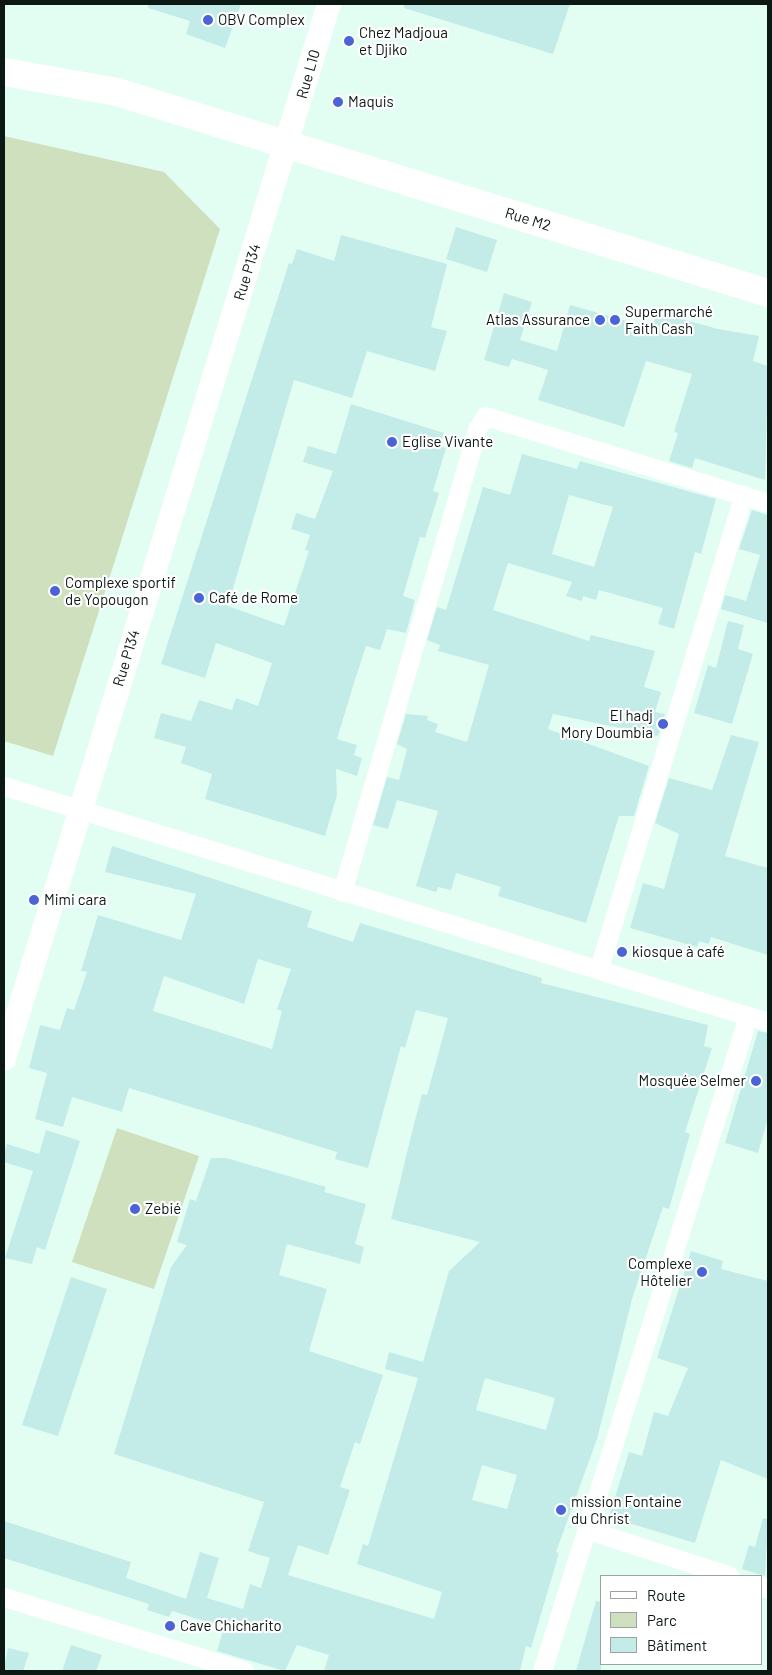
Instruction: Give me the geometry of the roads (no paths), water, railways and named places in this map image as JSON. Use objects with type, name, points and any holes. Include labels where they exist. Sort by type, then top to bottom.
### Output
[{"type":"main road","name":"Rue M2","points":[[4,72],[117,92],[768,293]]},
{"type":"street","name":"Rue L10","points":[[287,144],[329,4]]},
{"type":"street","name":"Rue P134","points":[[4,1058],[79,809],[287,144]]},
{"type":"street","points":[[342,892],[477,429],[485,416],[768,503]]},
{"type":"street","points":[[599,968],[744,496]]},
{"type":"street","points":[[4,786],[342,892],[599,968],[768,1022]]},
{"type":"street","points":[[542,1671],[588,1530],[748,1016]]},
{"type":"street","points":[[588,1530],[727,1575]]},
{"type":"street","points":[[4,1598],[244,1671]]},
{"type":"place","name":"OBV Complex","points":[[208,20]]},
{"type":"place","name":"Chez Madjoua et Djiko","points":[[349,41]]},
{"type":"place","name":"Maquis","points":[[338,102]]},
{"type":"place","name":"Atlas Assurance","points":[[600,320]]},
{"type":"place","name":"Supermarché Faith Cash","points":[[615,320]]},
{"type":"place","name":"Eglise Vivante","points":[[392,442]]},
{"type":"place","name":"Complexe sportif de Yopougon","points":[[55,591]]},
{"type":"place","name":"Café de Rome","points":[[199,598]]},
{"type":"place","name":"El hadj Mory Doumbia","points":[[663,724]]},
{"type":"place","name":"Mimi cara","points":[[34,900]]},
{"type":"place","name":"kiosque à café","points":[[622,952]]},
{"type":"place","name":"Mosquée Selmer","points":[[756,1081]]},
{"type":"place","name":"Zebié","points":[[135,1209]]},
{"type":"place","name":"Complexe Hôtelier","points":[[702,1272]]},
{"type":"place","name":"mission Fontaine du Christ","points":[[561,1510]]},
{"type":"place","name":"Cave Chicharito","points":[[170,1626]]}]
